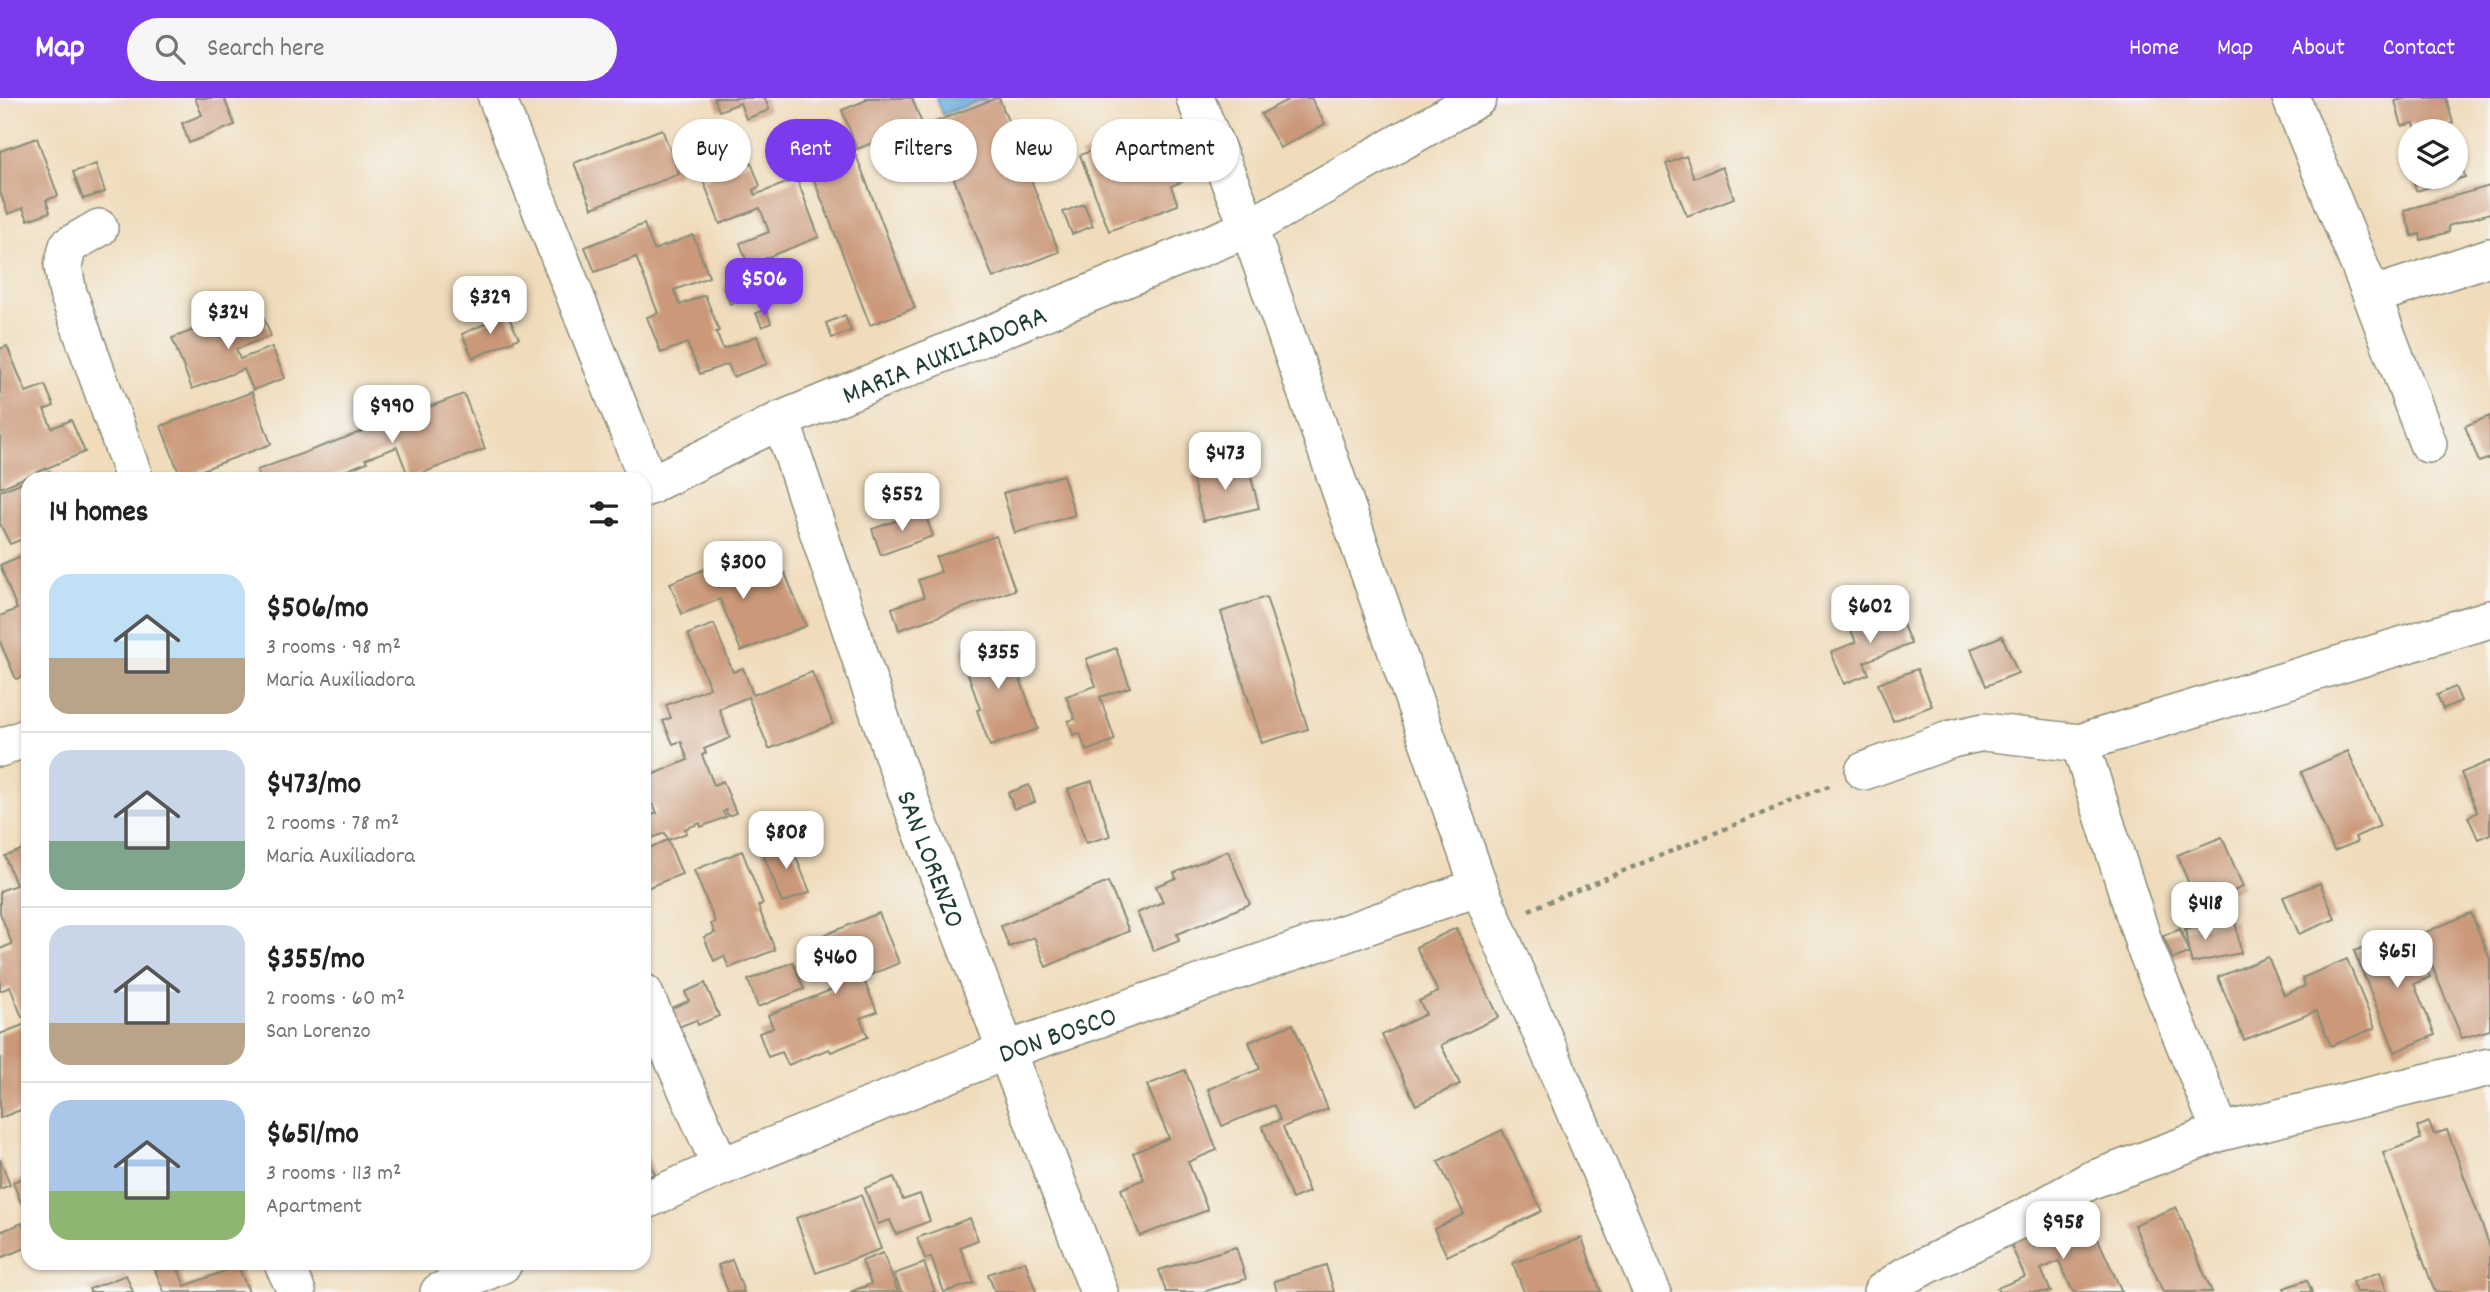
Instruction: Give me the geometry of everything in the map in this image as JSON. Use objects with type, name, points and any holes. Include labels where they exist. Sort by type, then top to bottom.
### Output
[{"type":"street","points":[[497,98],[641,472]]},
{"type":"street","points":[[1195,98],[1249,229],[1479,887],[1651,1292]]},
{"type":"street","name":"MARIA AUXILIADORA","points":[[651,485],[782,420],[1249,229],[1478,98]]},
{"type":"street","points":[[2291,98],[2372,296],[2428,444]]},
{"type":"street","points":[[99,228],[68,246],[63,266],[68,293],[132,472]]},
{"type":"street","points":[[2372,296],[2490,257]]},
{"type":"street","name":"SAN LORENZO","points":[[782,420],[895,761],[1099,1292]]},
{"type":"street","points":[[1864,771],[1952,739],[1984,733],[2080,743],[2490,620]]},
{"type":"street","points":[[0,748],[21,740]]},
{"type":"street","points":[[2080,743],[2145,947],[2221,1132]]},
{"type":"street","name":"DON BOSCO","points":[[651,1198],[1005,1051],[1479,887]]},
{"type":"street","points":[[651,1009],[721,1167]]},
{"type":"street","points":[[1882,1292],[1905,1276],[2031,1214],[2089,1181],[2221,1132],[2490,1067]]},
{"type":"street","points":[[287,1270],[297,1292]]},
{"type":"street","points":[[439,1292],[489,1270]]},
{"type":"path","points":[[1495,925],[1864,771]]},
{"type":"water","points":[[936,98],[988,98],[942,115]]},
{"type":"building","points":[[195,98],[224,98],[235,125],[189,143],[182,123],[202,115]]},
{"type":"building","points":[[714,98],[765,98],[769,110],[746,119],[740,103],[719,111]]},
{"type":"building","points":[[866,98],[912,98],[920,119],[870,119],[870,144],[857,149],[856,119],[845,119],[842,110],[867,100]]},
{"type":"building","points":[[999,98],[1007,119],[991,119],[991,182],[1032,182],[1059,252],[993,278],[955,182],[977,182],[977,119],[942,119]]},
{"type":"building","points":[[1291,98],[1311,98],[1325,124],[1280,148],[1261,114]]},
{"type":"building","points":[[2407,98],[2446,98],[2452,119],[2400,119],[2395,101]]},
{"type":"building","points":[[662,129],[672,155],[672,177],[592,208],[574,163]]},
{"type":"building","points":[[37,138],[58,196],[46,200],[50,212],[28,220],[23,208],[8,214],[0,192],[0,151]]},
{"type":"building","points":[[1091,151],[1091,182],[1182,182],[1171,186],[1178,205],[1109,231],[1080,155]]},
{"type":"building","points":[[856,155],[915,308],[870,325],[815,182],[856,182]]},
{"type":"building","points":[[1686,156],[1694,178],[1722,167],[1734,198],[1687,216],[1666,164]]},
{"type":"building","points":[[751,162],[760,186],[753,190],[755,195],[789,182],[798,182],[819,237],[748,265],[740,243],[769,232],[760,208],[720,224],[704,182],[751,182]]},
{"type":"building","points":[[96,164],[105,192],[83,199],[73,172]]},
{"type":"building","points":[[2490,186],[2490,213],[2448,226],[2449,232],[2421,240],[2420,234],[2412,236],[2404,210]]},
{"type":"building","points":[[1084,204],[1093,226],[1072,234],[1063,212]]},
{"type":"building","points":[[644,224],[654,250],[693,235],[709,277],[674,290],[680,305],[705,295],[723,349],[757,336],[767,364],[733,377],[728,364],[700,374],[687,343],[661,353],[647,317],[658,313],[636,257],[595,272],[585,247]]},
{"type":"building","points":[[740,282],[746,297],[730,304],[724,288]]},
{"type":"building","points":[[259,306],[271,336],[236,349],[240,359],[272,347],[285,378],[253,390],[244,369],[192,389],[172,338]]},
{"type":"building","points":[[766,309],[771,323],[762,327],[756,313]]},
{"type":"building","points":[[507,314],[519,338],[473,358],[462,334]]},
{"type":"building","points":[[845,315],[851,331],[832,338],[826,323]]},
{"type":"building","points":[[7,346],[26,392],[45,385],[54,406],[44,410],[52,428],[71,420],[85,452],[38,472],[21,472],[21,479],[0,488],[0,349]]},
{"type":"building","points":[[252,392],[271,444],[197,472],[179,472],[161,426]]},
{"type":"building","points":[[464,394],[485,449],[425,472],[407,472],[397,447],[365,459],[367,462],[343,472],[257,470]]},
{"type":"building","points":[[2490,416],[2490,458],[2479,462],[2465,426]]},
{"type":"building","points":[[1247,462],[1259,508],[1203,521],[1192,476]]},
{"type":"building","points":[[1063,475],[1075,515],[1015,533],[1003,493]]},
{"type":"building","points":[[21,483],[21,540],[10,544],[0,524],[0,491]]},
{"type":"building","points":[[924,511],[933,536],[881,555],[872,529]]},
{"type":"building","points":[[996,536],[1015,590],[899,630],[892,608],[924,597],[918,580],[941,572],[936,557]]},
{"type":"building","points":[[744,554],[756,584],[785,573],[806,626],[741,651],[720,599],[682,614],[670,583]]},
{"type":"building","points":[[21,556],[21,677],[16,679],[0,642],[0,616],[17,609],[0,565]]},
{"type":"building","points":[[1266,597],[1308,729],[1262,743],[1221,612]]},
{"type":"building","points":[[1897,610],[1911,644],[1864,662],[1869,674],[1844,684],[1831,652],[1856,642],[1850,628]]},
{"type":"building","points":[[714,624],[733,672],[743,668],[753,695],[812,672],[833,724],[769,749],[748,697],[719,709],[730,738],[704,749],[706,753],[702,755],[714,785],[723,781],[736,813],[728,816],[726,810],[723,812],[726,817],[701,827],[700,823],[685,829],[687,833],[668,840],[665,833],[651,838],[651,815],[657,813],[653,805],[651,806],[651,775],[688,760],[681,741],[673,744],[663,721],[671,718],[666,705],[710,688],[688,634]]},
{"type":"building","points":[[1004,634],[1038,729],[990,746],[960,650]]},
{"type":"building","points":[[2002,636],[2018,673],[1986,686],[1971,649]]},
{"type":"building","points":[[1116,648],[1130,687],[1100,697],[1115,740],[1086,751],[1080,733],[1073,735],[1068,721],[1075,719],[1066,696],[1096,686],[1086,659]]},
{"type":"building","points":[[1917,669],[1932,706],[1893,721],[1878,684]]},
{"type":"building","points":[[2455,687],[2461,701],[2443,709],[2437,695]]},
{"type":"building","points":[[2348,751],[2380,826],[2355,837],[2357,842],[2334,851],[2301,772]]},
{"type":"building","points":[[2490,761],[2490,834],[2478,839],[2468,817],[2477,812],[2461,773]]},
{"type":"building","points":[[1092,781],[1110,836],[1086,843],[1068,789]]},
{"type":"building","points":[[1029,785],[1035,802],[1014,809],[1008,793]]},
{"type":"building","points":[[2222,837],[2243,887],[2198,906],[2177,855]]},
{"type":"building","points":[[668,840],[682,874],[651,886],[651,847]]},
{"type":"building","points":[[789,840],[810,892],[782,903],[762,850]]},
{"type":"building","points":[[21,850],[21,1014],[10,987],[0,991],[0,949],[12,944],[0,913],[0,891],[16,885],[5,856]]},
{"type":"building","points":[[742,851],[763,904],[758,906],[775,950],[729,968],[724,956],[714,961],[704,937],[715,933],[711,924],[715,922],[694,870]]},
{"type":"building","points":[[1228,851],[1250,904],[1177,934],[1179,941],[1154,951],[1137,913],[1163,902],[1156,886],[1176,878],[1174,873]]},
{"type":"building","points":[[1108,882],[1129,931],[1046,967],[1034,937],[1009,947],[1001,926]]},
{"type":"building","points":[[2320,883],[2335,919],[2299,934],[2283,897]]},
{"type":"building","points":[[879,913],[899,963],[863,978],[877,1012],[860,1018],[868,1037],[788,1065],[782,1052],[768,1057],[759,1033],[773,1028],[768,1015],[836,988],[824,958],[832,955],[824,935]]},
{"type":"building","points":[[2471,913],[2490,959],[2490,1030],[2462,1038],[2419,935]]},
{"type":"building","points":[[2235,920],[2241,953],[2192,963],[2185,929]]},
{"type":"building","points":[[1456,928],[1499,1017],[1441,1045],[1460,1084],[1416,1105],[1382,1035],[1426,1014],[1419,1001],[1438,992],[1416,947]]},
{"type":"building","points":[[2180,929],[2189,953],[2173,959],[2163,936]]},
{"type":"building","points":[[2394,935],[2400,949],[2416,943],[2430,977],[2414,984],[2435,1035],[2395,1052],[2354,951]]},
{"type":"building","points":[[2268,957],[2284,995],[2305,986],[2302,978],[2347,959],[2375,1028],[2331,1046],[2316,1011],[2244,1040],[2218,977]]},
{"type":"building","points":[[793,962],[804,989],[758,1007],[748,980]]},
{"type":"building","points":[[705,983],[719,1016],[698,1025],[696,1020],[676,1028],[669,1009],[689,1001],[685,992]]},
{"type":"building","points":[[1293,1024],[1328,1109],[1283,1127],[1309,1192],[1292,1199],[1262,1126],[1280,1120],[1274,1105],[1222,1126],[1208,1089],[1260,1069],[1249,1042]]},
{"type":"building","points":[[21,1026],[21,1110],[0,1118],[0,1034]]},
{"type":"building","points":[[1185,1070],[1217,1150],[1188,1162],[1208,1210],[1140,1236],[1121,1189],[1144,1179],[1133,1153],[1169,1138],[1147,1085]]},
{"type":"building","points":[[2429,1122],[2434,1134],[2447,1130],[2490,1247],[2490,1292],[2435,1292],[2383,1153],[2421,1139],[2417,1127]]},
{"type":"building","points":[[1502,1130],[1542,1211],[1447,1256],[1434,1229],[1464,1214],[1438,1161]]},
{"type":"building","points":[[0,1159],[10,1185],[0,1189]]},
{"type":"building","points":[[894,1177],[903,1200],[920,1194],[930,1221],[896,1234],[890,1220],[878,1224],[865,1188]]},
{"type":"building","points":[[21,1179],[21,1203],[13,1182]]},
{"type":"building","points":[[861,1195],[881,1249],[816,1273],[796,1218]]},
{"type":"building","points":[[2176,1207],[2212,1292],[2163,1292],[2134,1225]]},
{"type":"building","points":[[970,1218],[978,1240],[960,1247],[974,1283],[944,1292],[931,1257],[925,1259],[917,1238]]},
{"type":"building","points":[[2089,1219],[2122,1292],[2073,1292],[2059,1261],[2041,1269],[2051,1292],[1999,1292],[1997,1288],[2025,1277],[2009,1241],[2043,1226],[2048,1237]]},
{"type":"building","points":[[21,1223],[21,1250],[0,1258],[0,1232]]},
{"type":"building","points":[[1582,1238],[1601,1292],[1524,1292],[1513,1263]]},
{"type":"building","points":[[1236,1247],[1246,1279],[1203,1292],[1166,1292],[1159,1270]]},
{"type":"building","points":[[883,1253],[898,1292],[850,1292],[871,1284],[862,1261]]},
{"type":"building","points":[[732,1260],[744,1292],[728,1292],[718,1265]]},
{"type":"building","points":[[1025,1261],[1036,1292],[995,1292],[988,1274]]},
{"type":"building","points":[[924,1263],[935,1292],[901,1292],[894,1274]]},
{"type":"building","points":[[1326,1265],[1334,1292],[1277,1292],[1274,1281]]},
{"type":"building","points":[[155,1270],[178,1270],[185,1286],[227,1270],[240,1270],[249,1292],[164,1292]]},
{"type":"building","points":[[2380,1272],[2387,1292],[2356,1292],[2352,1282]]},
{"type":"building","points":[[126,1275],[133,1292],[90,1292],[89,1289]]},
{"type":"building","points":[[2307,1280],[2312,1292],[2286,1292],[2284,1288]]}]
